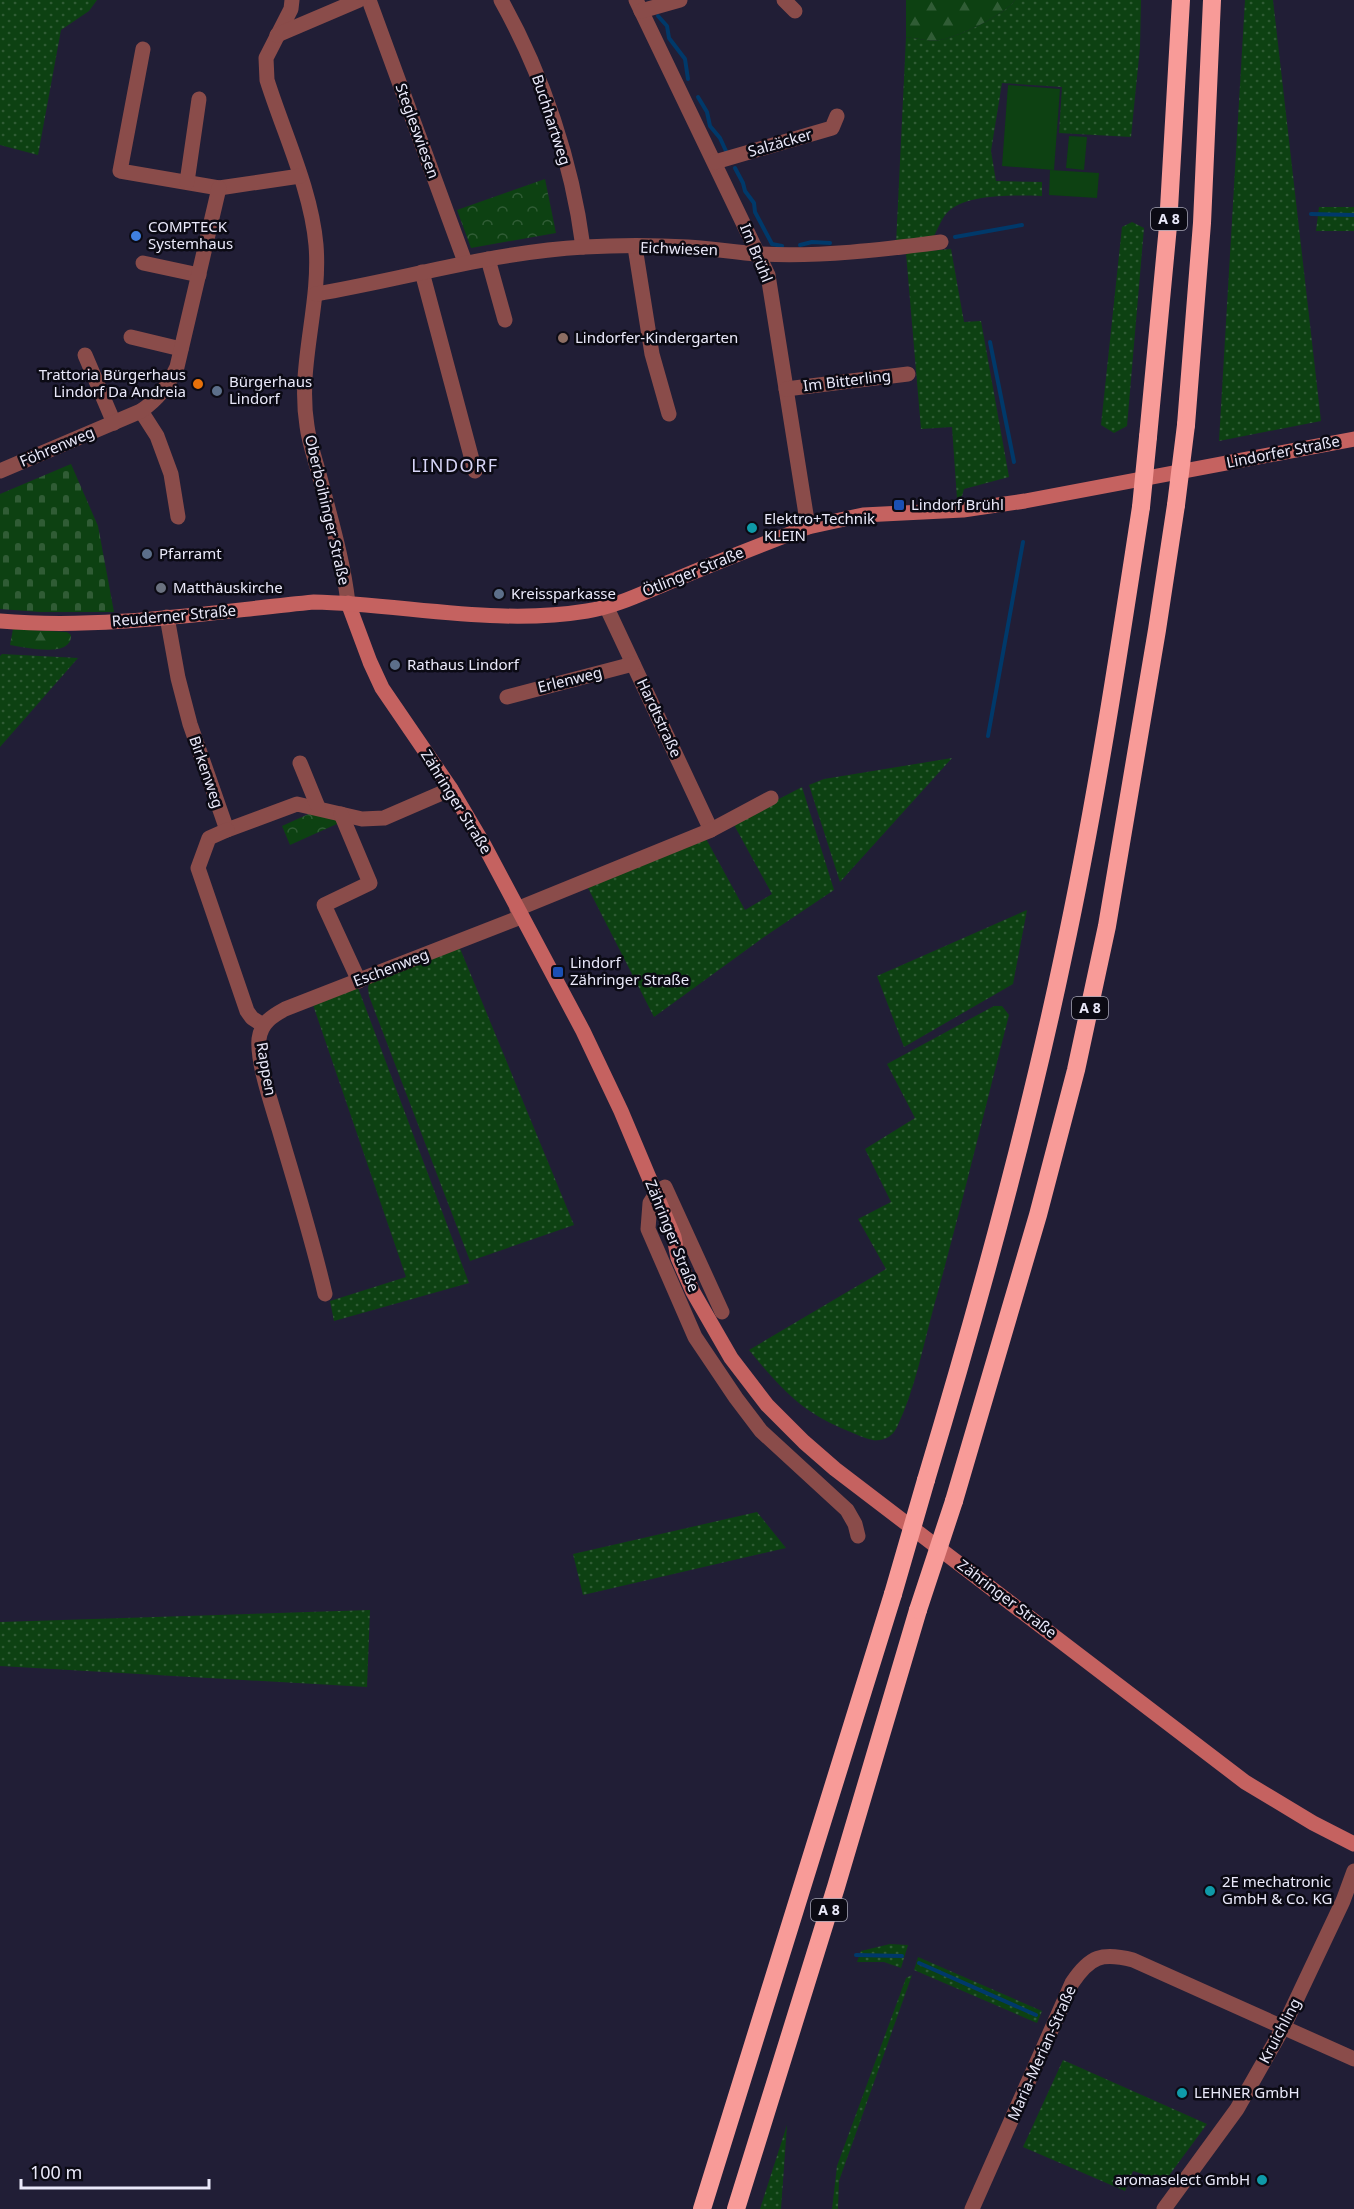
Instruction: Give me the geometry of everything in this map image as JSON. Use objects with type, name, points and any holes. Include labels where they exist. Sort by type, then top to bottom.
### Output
[{"type":"highway","name":"A 8","points":[[702,2209],[926,1480],[987,1270],[1049,1024],[1095,795],[1141,507],[1168,226],[1181,0]]},
{"type":"highway","name":"A 8","points":[[736,2209],[836,1887],[918,1610],[954,1501],[1032,1237],[1076,1070],[1107,926],[1176,505],[1186,425],[1202,223],[1212,0]]},
{"type":"street","name":"Oberboihinger Straße","points":[[292,0],[291,9],[266,58],[267,80],[300,176],[311,214],[316,246],[316,294],[305,358],[304,386],[307,426],[339,550],[348,603]]},
{"type":"street","points":[[277,35],[359,0]]},
{"type":"street","name":"Stegleswiesen","points":[[369,0],[465,262]]},
{"type":"street","name":"Buchhartweg","points":[[501,0],[531,58],[550,109],[580,221],[583,247]]},
{"type":"street","points":[[638,5],[680,0]]},
{"type":"street","points":[[784,0],[795,11]]},
{"type":"street","name":"Im Brühl","points":[[638,5],[768,275],[808,527]]},
{"type":"street","points":[[143,50],[120,171],[219,188],[300,176]]},
{"type":"street","points":[[187,182],[199,99]]},
{"type":"street","name":"Salzäcker","points":[[715,162],[832,128],[837,116]]},
{"type":"street","name":"Föhrenweg","points":[[0,471],[141,411],[158,399],[170,383],[177,368],[219,188]]},
{"type":"street","name":"Eichwiesen","points":[[316,294],[465,262],[583,247],[689,247],[759,254],[828,254],[941,242]]},
{"type":"street","points":[[635,247],[652,354],[669,414]]},
{"type":"street","points":[[488,259],[505,320]]},
{"type":"street","points":[[143,263],[199,275]]},
{"type":"street","points":[[422,272],[475,471]]},
{"type":"street","points":[[131,337],[181,349]]},
{"type":"street","name":"Föhrenweg","points":[[85,356],[114,423]]},
{"type":"street","name":"Im Bitterling","points":[[786,389],[908,374]]},
{"type":"street","points":[[141,411],[157,436],[171,474],[178,517]]},
{"type":"street","name":"Lindorfer Straße","points":[[1212,466],[1354,439]]},
{"type":"street","name":"Ötlinger Straße","points":[[348,603],[487,616],[544,616],[588,611],[808,527],[863,515],[982,508],[1212,466]]},
{"type":"street","name":"Reuderner Straße","points":[[0,621],[64,624],[167,617],[314,602],[348,603]]},
{"type":"street","name":"Zähringer Straße","points":[[348,603],[382,687],[451,789],[604,1074],[674,1237],[678,1258],[712,1328],[766,1405],[835,1469],[1245,1782],[1313,1823],[1354,1844]]},
{"type":"street","name":"Hardtstraße","points":[[606,606],[711,830]]},
{"type":"street","name":"Birkenweg","points":[[167,617],[178,678],[190,724],[226,830]]},
{"type":"street","name":"Erlenweg","points":[[507,697],[633,664]]},
{"type":"street","points":[[300,763],[318,807]]},
{"type":"street","points":[[226,830],[297,804],[362,819],[384,818],[451,789]]},
{"type":"street","points":[[519,913],[711,830],[771,798]]},
{"type":"street","points":[[341,814],[370,883],[324,905],[359,981]]},
{"type":"street","name":"Rappen","points":[[226,830],[208,838],[198,867],[247,1011],[252,1018],[263,1025],[259,1038],[262,1064],[325,1294]]},
{"type":"street","name":"Eschenweg","points":[[263,1025],[285,1009],[359,981],[519,913]]},
{"type":"street","points":[[722,1312],[665,1187],[650,1203],[648,1229],[695,1337],[761,1431],[847,1510],[855,1524],[858,1536]]},
{"type":"street","name":"Kruichling","points":[[1164,2209],[1237,2109],[1284,2028],[1343,1901],[1354,1871]]},
{"type":"street","name":"Maria-Merian-Straße","points":[[972,2209],[1072,1983],[1082,1968],[1097,1959],[1112,1955],[1133,1960],[1354,2059]]},
{"type":"green space","points":[[0,0],[97,0],[89,11],[61,30],[38,155],[0,145]]},
{"type":"green space","points":[[906,0],[1015,0],[1002,12],[969,30],[932,41],[906,37]]},
{"type":"green space","points":[[1015,0],[1141,0],[1140,47],[1131,137],[1059,133],[1062,87],[1002,83],[991,151],[996,181],[1042,182],[1042,196],[991,197],[965,202],[946,214],[932,239],[896,244],[906,37],[932,41],[948,38],[992,18]]},
{"type":"green space","points":[[1245,0],[1273,0],[1321,421],[1219,441]]},
{"type":"green space","points":[[1008,85],[1060,89],[1054,170],[1002,166]]},
{"type":"green space","points":[[1069,136],[1087,137],[1084,170],[1066,168]]},
{"type":"green space","points":[[1050,170],[1099,173],[1097,198],[1049,195]]},
{"type":"green space","points":[[545,179],[556,233],[471,248],[457,210]]},
{"type":"green space","points":[[1319,207],[1354,207],[1354,231],[1316,231]]},
{"type":"green space","points":[[1132,222],[1144,228],[1127,426],[1114,433],[1101,425],[1122,227]]},
{"type":"green space","points":[[951,249],[964,322],[981,321],[1009,477],[964,489],[962,496],[957,499],[952,427],[921,429],[906,253]]},
{"type":"green space","points":[[71,464],[98,526],[114,612],[40,612],[0,609],[0,494]]},
{"type":"green space","points":[[13,629],[67,632],[71,635],[64,647],[36,649],[10,645]]},
{"type":"green space","points":[[2,654],[78,658],[0,747],[0,656]]},
{"type":"green space","points":[[952,758],[840,882],[809,785],[824,779]]},
{"type":"green space","points":[[802,787],[834,890],[764,937],[654,1017],[587,886],[705,837],[745,910],[772,894],[733,823]]},
{"type":"green space","points":[[313,812],[337,818],[339,823],[290,845],[282,826]]},
{"type":"green space","points":[[1027,910],[1013,984],[904,1047],[877,976]]},
{"type":"green space","points":[[459,946],[574,1225],[470,1261],[369,996],[368,988],[370,980]]},
{"type":"green space","points":[[357,985],[469,1283],[334,1321],[330,1301],[406,1277],[312,1002]]},
{"type":"green space","points":[[994,1006],[1002,1006],[1009,1015],[914,1383],[893,1433],[880,1440],[868,1439],[836,1426],[807,1409],[783,1389],[749,1350],[886,1269],[858,1219],[891,1202],[865,1149],[915,1118],[887,1064]]},
{"type":"green space","points":[[757,1512],[786,1548],[583,1595],[573,1554]]},
{"type":"green space","points":[[370,1610],[367,1687],[0,1666],[0,1622]]},
{"type":"green space","points":[[890,1944],[908,1945],[901,1968],[884,1962],[857,1962],[861,1951]]},
{"type":"green space","points":[[918,1957],[1042,2011],[1037,2023],[914,1970]]},
{"type":"green space","points":[[912,1975],[839,2181],[838,2209],[832,2209],[837,2166],[906,1978]]},
{"type":"green space","points":[[1063,2060],[1207,2124],[1165,2181],[1133,2171],[1125,2191],[1023,2147]]},
{"type":"green space","points":[[787,2125],[781,2209],[760,2209]]},
{"type":"waterway","points":[[658,16],[667,26],[669,38],[685,59],[688,79]]},
{"type":"waterway","points":[[698,97],[707,112],[710,126],[720,138],[726,151]]},
{"type":"waterway","points":[[735,168],[772,244],[782,246]]},
{"type":"waterway","points":[[1311,214],[1354,215]]},
{"type":"waterway","points":[[955,237],[1022,225]]},
{"type":"waterway","points":[[800,245],[812,242],[830,243]]},
{"type":"waterway","points":[[990,342],[1014,462]]},
{"type":"waterway","points":[[988,736],[1023,542]]},
{"type":"waterway","points":[[856,1955],[902,1956]]},
{"type":"waterway","points":[[919,1963],[1036,2015]]},
{"type":"place","name":"COMPTECK Systemhaus","points":[[136,236]]},
{"type":"place","name":"Lindorfer-Kindergarten","points":[[563,338]]},
{"type":"place","name":"Trattoria Bürgerhaus Lindorf Da Andreia","points":[[198,384]]},
{"type":"place","name":"Bürgerhaus Lindorf","points":[[217,391]]},
{"type":"place","name":"Lindorf Brühl","points":[[899,505]]},
{"type":"place","name":"Elektro+Technik KLEIN","points":[[752,528]]},
{"type":"place","name":"Pfarramt","points":[[147,554]]},
{"type":"place","name":"Matthäuskirche","points":[[161,588]]},
{"type":"place","name":"Kreissparkasse","points":[[499,594]]},
{"type":"place","name":"Rathaus Lindorf","points":[[395,665]]},
{"type":"place","name":"Lindorf Zähringer Straße","points":[[558,972]]},
{"type":"place","name":"2E mechatronic GmbH & Co. KG","points":[[1210,1891]]},
{"type":"place","name":"LEHNER GmbH","points":[[1182,2093]]},
{"type":"place","name":"aromaselect GmbH","points":[[1262,2180]]},
{"type":"district","name":"LINDORF","points":[[455,466]]}]
